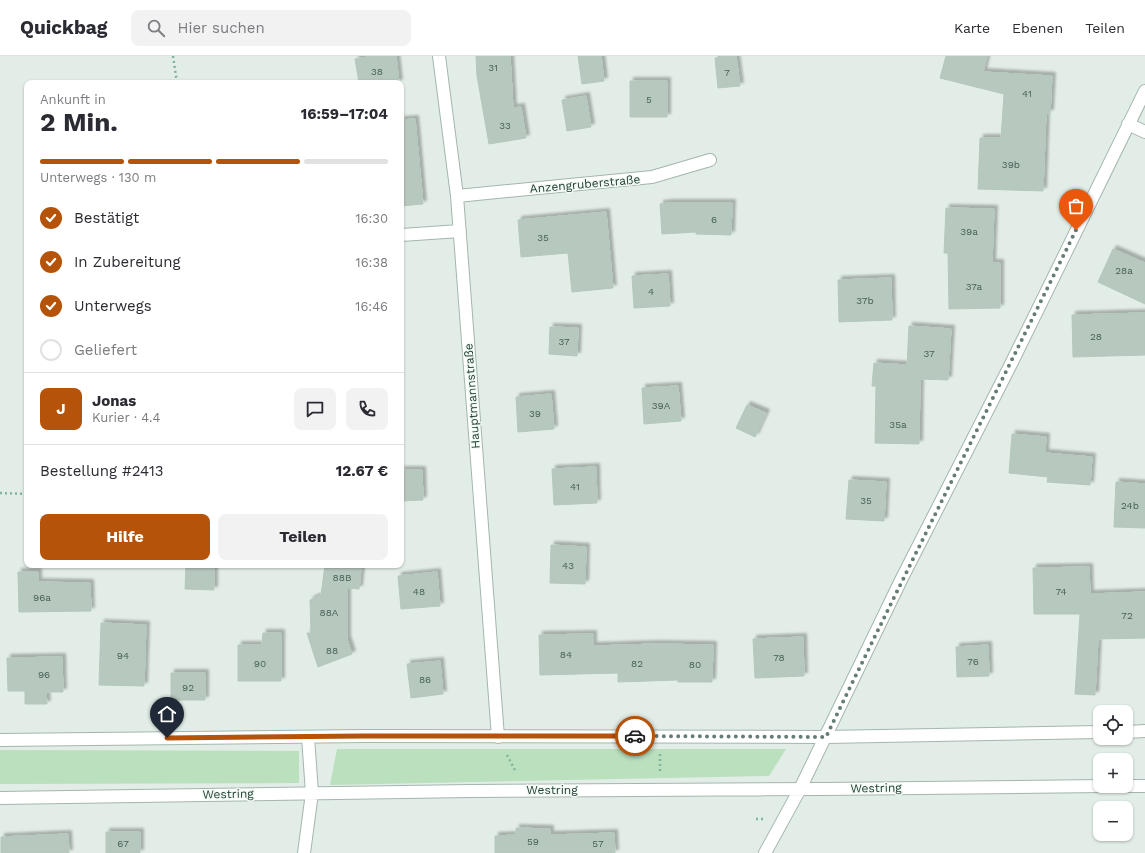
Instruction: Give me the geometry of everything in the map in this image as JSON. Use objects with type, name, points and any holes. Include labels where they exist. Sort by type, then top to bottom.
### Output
[{"type":"street","name":"Hauptmannstraße","points":[[439,56],[457,196],[498,737]]},
{"type":"street","points":[[765,853],[826,737],[901,580],[1010,366],[1145,91]]},
{"type":"street","points":[[1128,124],[1145,132]]},
{"type":"street","name":"Anzengruberstraße","points":[[457,196],[652,177],[710,160]]},
{"type":"street","points":[[404,235],[460,231]]},
{"type":"street","points":[[1133,732],[1145,731]]},
{"type":"street","points":[[0,740],[364,736],[826,737],[1093,732]]},
{"type":"street","points":[[304,853],[312,793],[308,737]]},
{"type":"street","name":"Westring","points":[[0,798],[519,790],[1093,786]]},
{"type":"street","points":[[1133,786],[1145,786]]},
{"type":"path","points":[[173,56],[177,80]]},
{"type":"path","points":[[0,493],[24,494]]},
{"type":"path","points":[[498,737],[516,773],[519,790]]},
{"type":"green space","points":[[337,749],[786,749],[769,776],[330,785]]},
{"type":"green space","points":[[0,750],[299,751],[299,783],[0,784]]},
{"type":"building","points":[[375,56],[396,56],[399,80],[358,80],[355,59]]},
{"type":"building","points":[[476,56],[510,56],[513,108],[521,107],[526,138],[489,144],[477,76]]},
{"type":"building","points":[[578,56],[601,56],[604,81],[582,84]]},
{"type":"building","points":[[736,56],[740,86],[718,88],[715,58]]},
{"type":"building","points":[[946,56],[987,56],[983,72],[1052,76],[1050,113],[1046,113],[1043,191],[978,189],[980,138],[1001,138],[1004,94],[940,78]]},
{"type":"building","points":[[630,81],[667,81],[667,117],[630,117]]},
{"type":"building","points":[[586,96],[591,127],[567,131],[562,100]]},
{"type":"building","points":[[415,119],[423,204],[404,206],[404,120]]},
{"type":"building","points":[[732,203],[731,235],[696,234],[696,232],[662,234],[660,204]]},
{"type":"building","points":[[946,208],[994,209],[992,263],[1000,263],[1000,308],[949,309],[948,253],[944,253]]},
{"type":"building","points":[[606,212],[613,288],[572,292],[568,253],[521,257],[518,220]]},
{"type":"building","points":[[1113,249],[1145,263],[1145,304],[1098,282]]},
{"type":"building","points":[[668,274],[670,306],[634,308],[632,276]]},
{"type":"building","points":[[891,278],[892,320],[839,322],[838,280]]},
{"type":"building","points":[[1145,313],[1145,355],[1073,357],[1072,315]]},
{"type":"building","points":[[909,326],[951,329],[948,380],[920,379],[919,444],[875,443],[876,386],[872,386],[874,363],[907,365]]},
{"type":"building","points":[[550,327],[578,328],[577,356],[549,354]]},
{"type":"building","points":[[678,386],[681,421],[644,424],[642,388]]},
{"type":"building","points":[[551,394],[554,429],[518,432],[516,397]]},
{"type":"building","points":[[747,405],[766,413],[755,437],[736,428]]},
{"type":"building","points":[[1012,434],[1046,437],[1045,453],[1092,457],[1090,485],[1047,482],[1048,477],[1009,473]]},
{"type":"building","points":[[596,467],[597,503],[554,505],[552,469]]},
{"type":"building","points":[[404,470],[422,470],[423,500],[404,501]]},
{"type":"building","points":[[849,480],[886,482],[884,521],[846,519]]},
{"type":"building","points":[[1116,482],[1145,484],[1145,528],[1114,527]]},
{"type":"building","points":[[551,545],[586,547],[585,584],[550,583]]},
{"type":"building","points":[[1089,567],[1090,594],[1145,592],[1145,638],[1098,639],[1095,695],[1075,694],[1080,614],[1034,614],[1033,568]]},
{"type":"building","points":[[186,568],[214,568],[214,590],[185,589]]},
{"type":"building","points":[[325,568],[361,568],[359,589],[347,588],[347,639],[352,654],[318,667],[307,633],[311,633],[310,600],[321,595]]},
{"type":"building","points":[[18,572],[38,572],[38,582],[90,583],[91,611],[19,612]]},
{"type":"building","points":[[437,572],[440,606],[401,609],[398,576]]},
{"type":"building","points":[[101,623],[146,625],[144,686],[99,685]]},
{"type":"building","points":[[263,633],[281,633],[281,681],[238,681],[238,645],[262,645]]},
{"type":"building","points":[[593,634],[593,646],[656,644],[713,645],[712,682],[678,682],[678,680],[618,682],[618,673],[540,675],[539,635]]},
{"type":"building","points":[[803,637],[804,676],[755,678],[753,639]]},
{"type":"building","points":[[988,645],[989,676],[957,677],[956,647]]},
{"type":"building","points":[[62,657],[63,692],[46,692],[47,704],[25,704],[25,691],[8,691],[7,658]]},
{"type":"building","points":[[440,661],[443,694],[411,698],[407,664]]},
{"type":"building","points":[[171,673],[205,673],[205,700],[171,700]]},
{"type":"building","points":[[516,828],[550,829],[550,835],[614,833],[615,853],[495,853],[495,836],[516,835]]},
{"type":"building","points":[[106,832],[140,832],[140,853],[106,853]]},
{"type":"building","points":[[68,834],[69,853],[1,853],[1,837]]},
{"type":"way so far","points":[[635,736],[826,737],[901,580],[1010,366],[1076,230]]},
{"type":"route","points":[[167,738],[635,736]]}]
